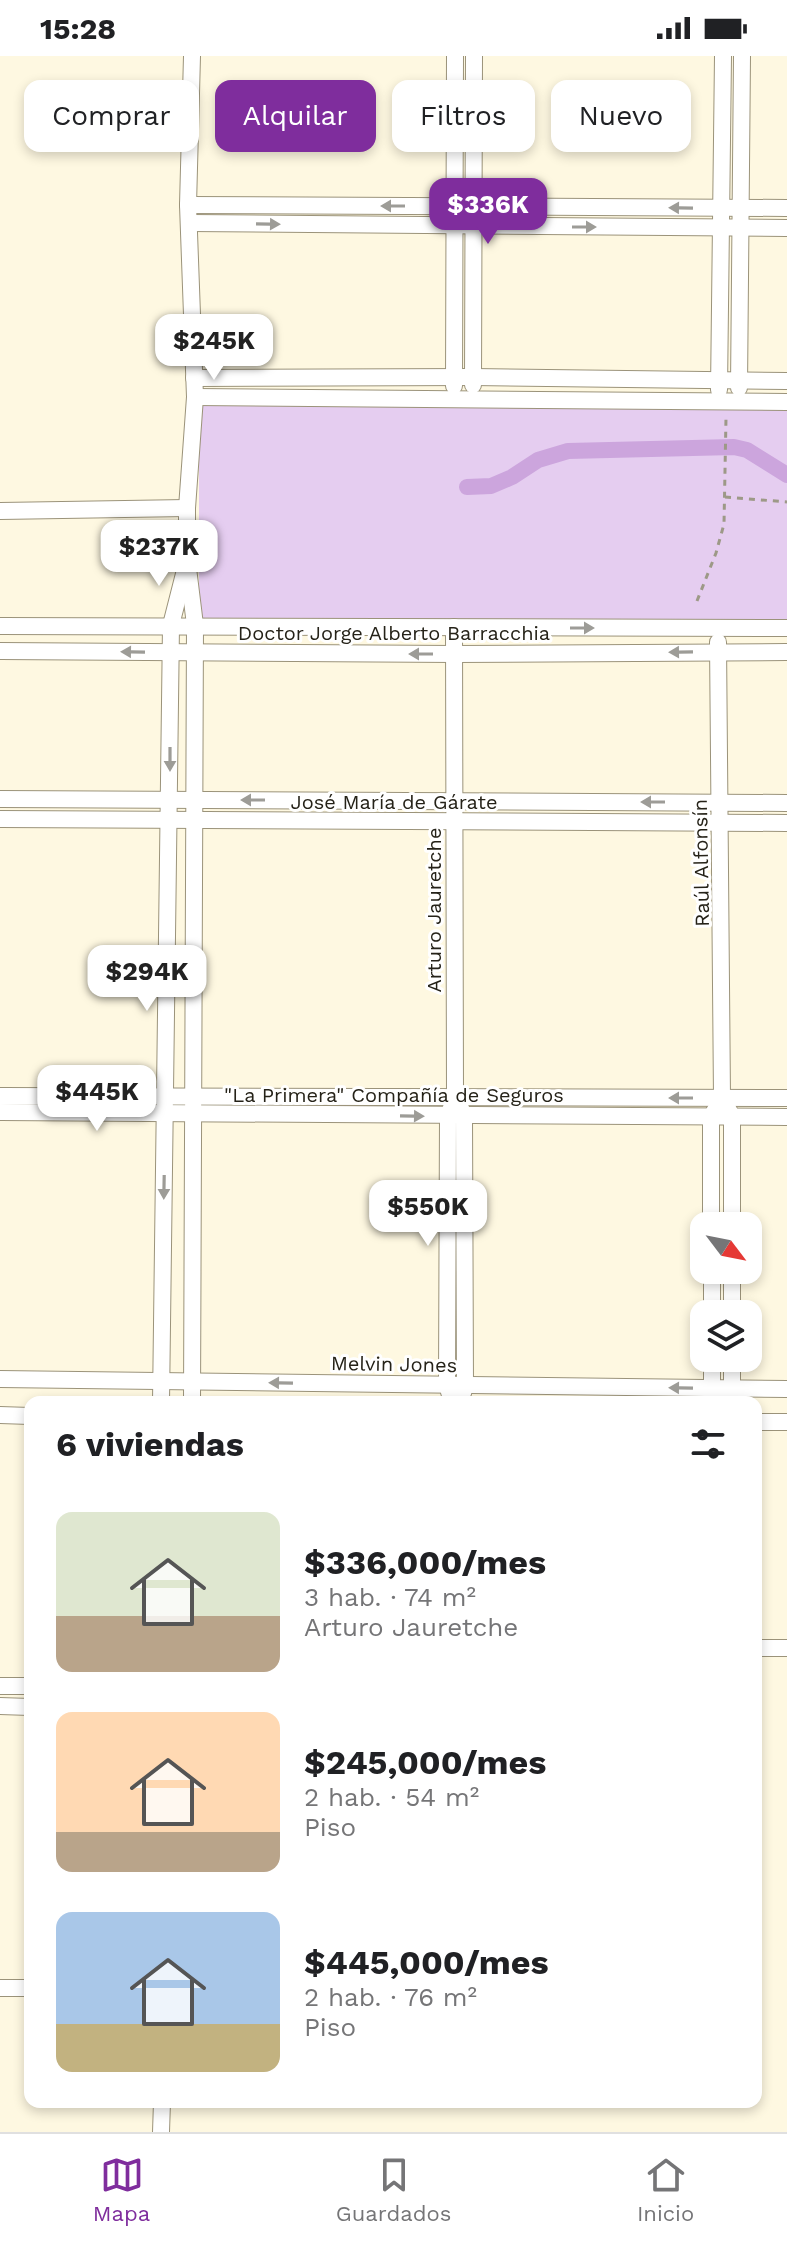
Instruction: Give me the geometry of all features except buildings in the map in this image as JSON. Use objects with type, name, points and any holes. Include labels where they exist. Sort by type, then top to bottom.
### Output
[{"type":"street","points":[[192,56],[188,205],[195,397],[187,508],[187,560],[195,625],[192,1396]]},
{"type":"street","points":[[453,399],[455,56]]},
{"type":"street","points":[[473,398],[474,56]]},
{"type":"street","points":[[719,402],[723,56]]},
{"type":"street","points":[[738,402],[742,56]]},
{"type":"street","points":[[188,205],[787,208]]},
{"type":"street","points":[[190,223],[787,228]]},
{"type":"street","points":[[194,378],[473,377],[787,381]]},
{"type":"street","points":[[195,397],[787,402]]},
{"type":"street","points":[[0,511],[187,508]]},
{"type":"street","points":[[161,1396],[171,625],[187,560]]},
{"type":"street","name":"Doctor Jorge Alberto Barracchia","points":[[0,626],[787,628]]},
{"type":"street","name":"Arturo Jauretche","points":[[454,627],[456,1394]]},
{"type":"street","name":"Raúl Alfonsín","points":[[717,628],[722,1098],[732,1116],[732,1212]]},
{"type":"street","name":"Doctor Jorge Alberto Barracchia","points":[[0,651],[455,654],[787,652]]},
{"type":"street","name":"José María de Gárate","points":[[0,799],[787,803]]},
{"type":"street","name":"José María de Gárate","points":[[0,819],[787,823]]},
{"type":"street","name":"\"La Primera\" Compañía de Seguros","points":[[0,1096],[165,1105]]},
{"type":"street","name":"\"La Primera\" Compañía de Seguros","points":[[0,1112],[455,1097],[787,1098]]},
{"type":"street","points":[[711,1212],[711,1117],[722,1098]]},
{"type":"street","name":"\"La Primera\" Compañía de Seguros","points":[[194,1105],[456,1116],[787,1117]]},
{"type":"street","points":[[713,1372],[714,1395]]},
{"type":"street","points":[[730,1395],[731,1372]]},
{"type":"street","name":"Melvin Jones","points":[[0,1379],[192,1381],[456,1394],[730,1395],[787,1389]]},
{"type":"street","points":[[0,1415],[24,1416]]},
{"type":"street","points":[[762,1422],[787,1422]]},
{"type":"street","points":[[762,1648],[787,1648]]},
{"type":"street","points":[[0,1686],[24,1686]]},
{"type":"street","points":[[0,1706],[24,1707]]},
{"type":"street","points":[[0,1988],[24,1988]]},
{"type":"street","points":[[161,2132],[162,2108]]},
{"type":"path","points":[[697,601],[724,524],[726,429]]},
{"type":"path","points":[[725,497],[787,502]]},
{"type":"shaded area","points":[[199,402],[787,407],[787,622],[199,621]]},
{"type":"waterway","points":[[467,487],[491,486],[538,460],[568,451],[734,447],[747,450],[787,475]]}]
